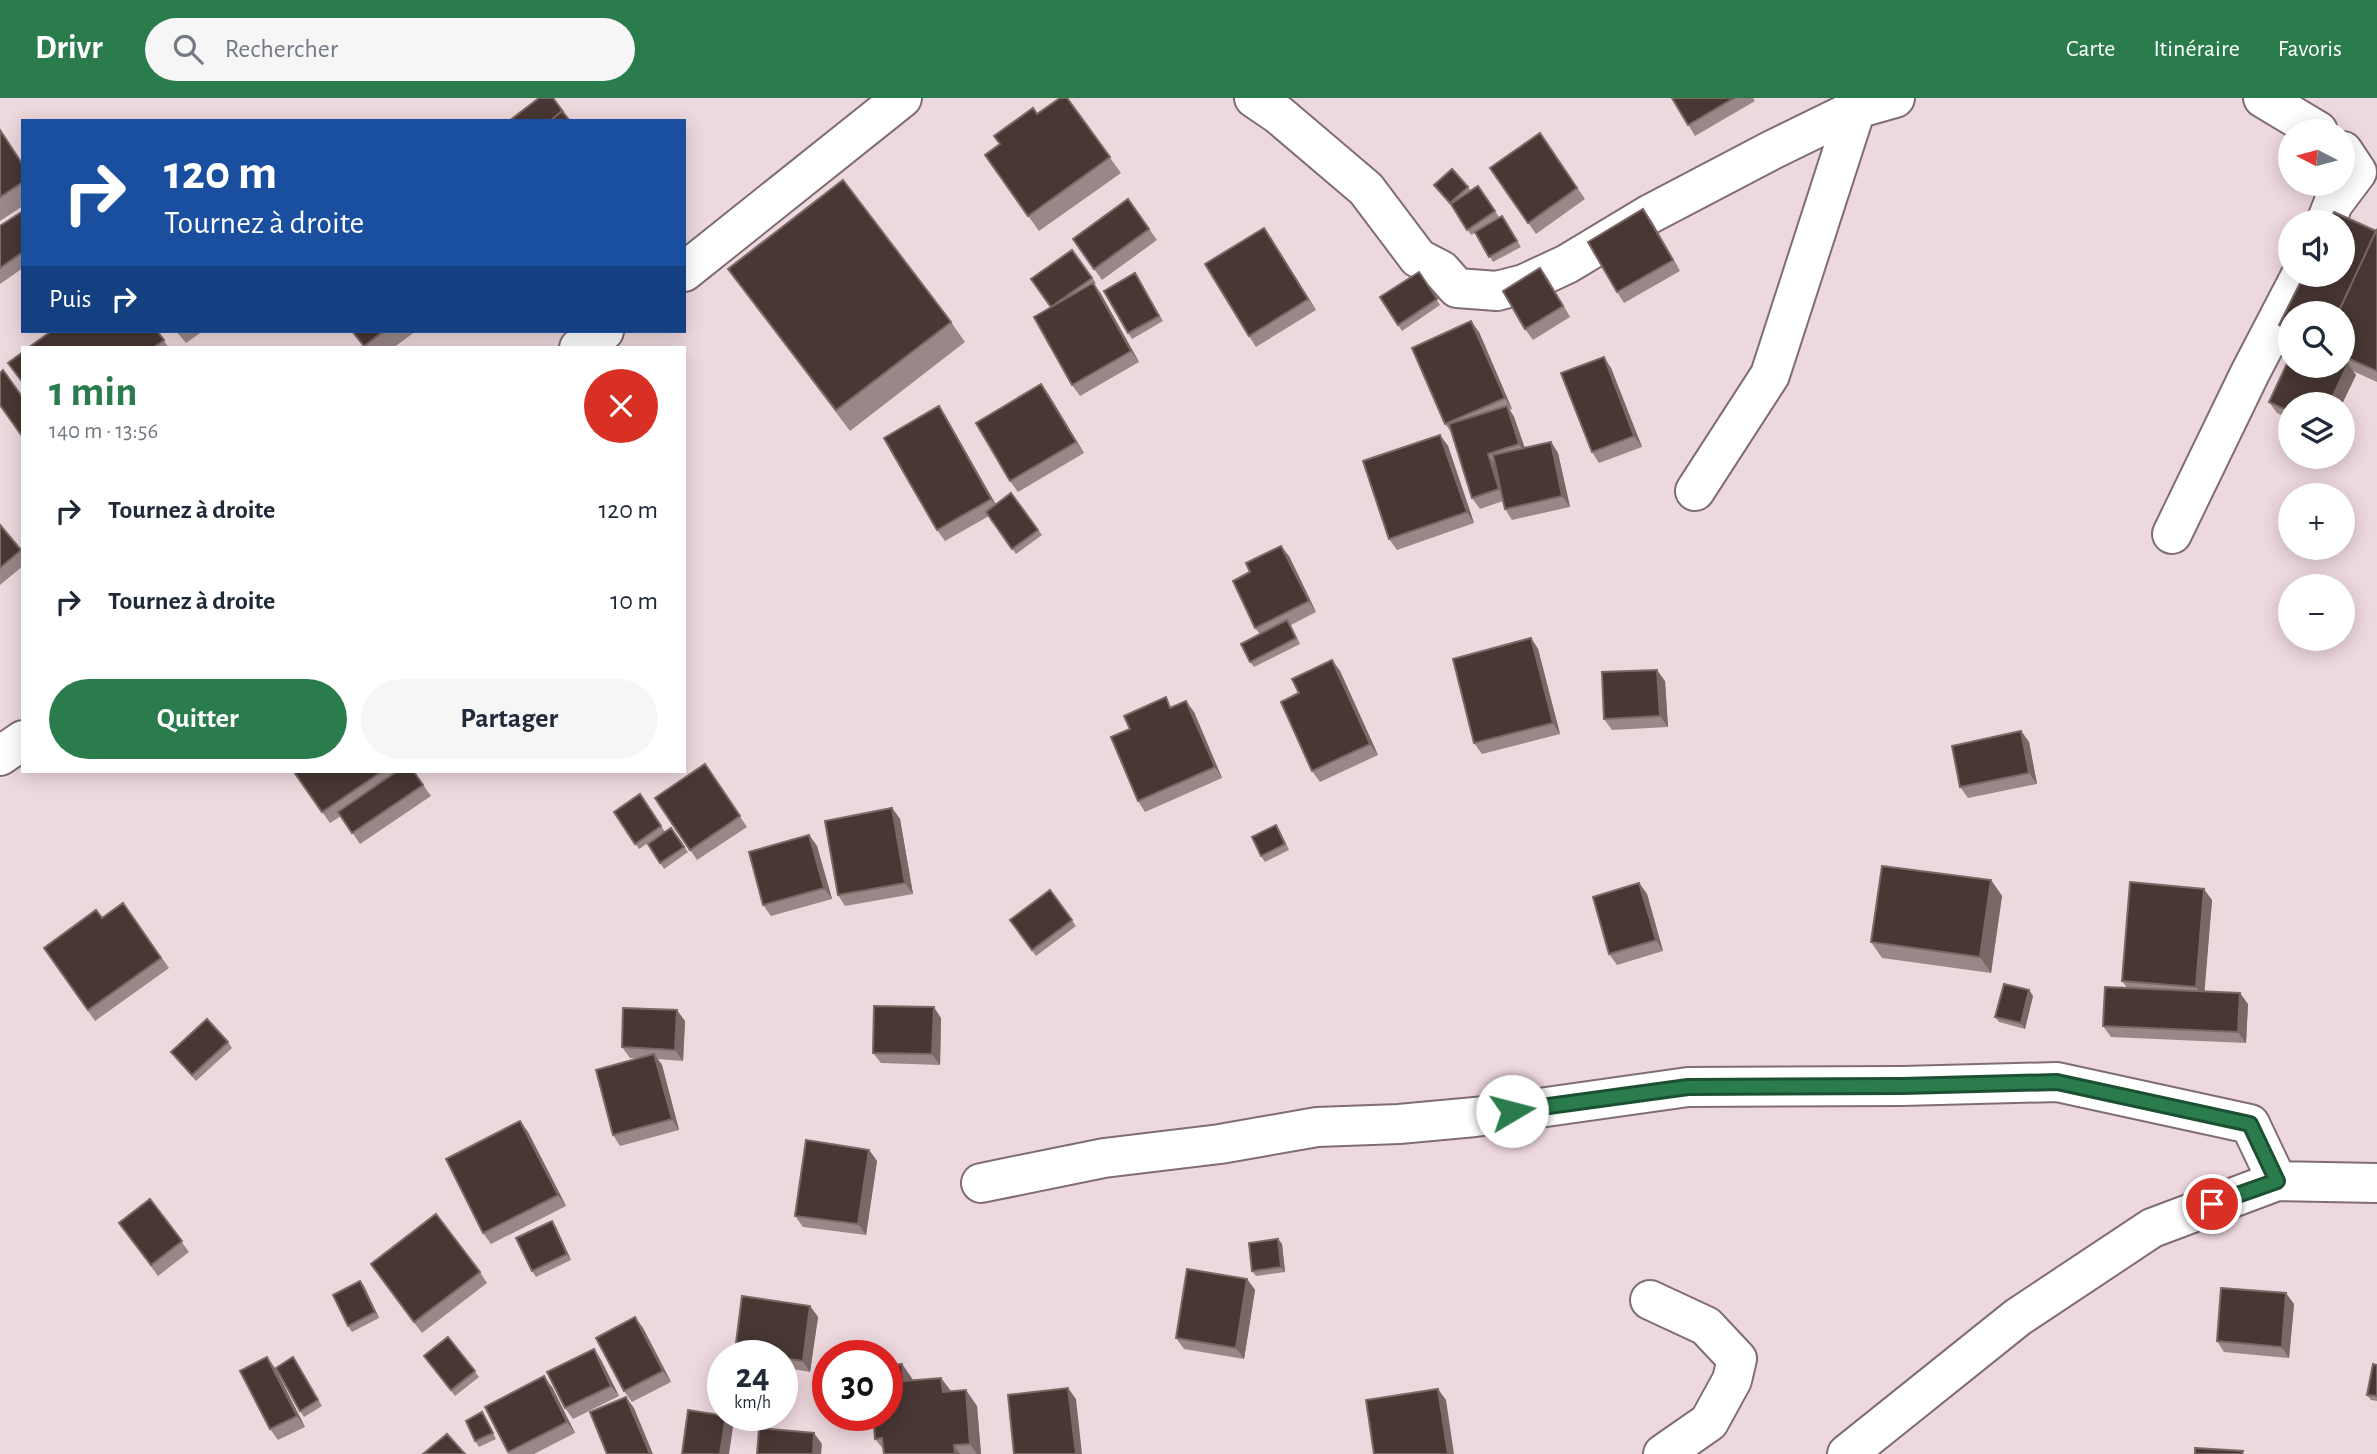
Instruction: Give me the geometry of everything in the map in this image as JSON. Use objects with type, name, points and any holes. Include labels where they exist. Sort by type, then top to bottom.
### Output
[{"type":"street","points":[[686,270],[902,98]]},
{"type":"street","points":[[1255,98],[1279,115],[1366,190],[1418,258],[1441,270],[1457,288],[1496,291],[1524,284],[1567,264],[1650,215],[1856,109],[1895,98]]},
{"type":"street","points":[[2263,98],[2298,119]]},
{"type":"street","points":[[1695,491],[1770,375],[1856,109]]},
{"type":"street","points":[[2331,210],[2359,167]]},
{"type":"street","points":[[2172,534],[2295,287]]},
{"type":"street","points":[[582,346],[601,333]]},
{"type":"street","points":[[0,756],[21,741]]},
{"type":"street","points":[[981,1183],[1104,1158],[1220,1144],[1317,1127],[1399,1124],[1475,1117],[1688,1087],[2057,1082],[2250,1124],[2277,1181]]},
{"type":"street","points":[[1847,1454],[2018,1317],[2152,1227],[2277,1181],[2377,1183]]},
{"type":"street","points":[[1650,1300],[1706,1326],[1737,1359],[1732,1380],[1709,1422],[1663,1454]]},
{"type":"building","points":[[539,98],[553,98],[564,113],[562,111],[552,119],[512,119]]},
{"type":"building","points":[[1060,98],[1067,98],[1110,157],[1028,216],[985,155],[1000,144],[994,136],[1033,108],[1037,114]]},
{"type":"building","points":[[1672,98],[1734,98],[1688,125]]},
{"type":"building","points":[[562,111],[568,119],[552,119]]},
{"type":"building","points":[[0,130],[21,162],[21,183],[0,197]]},
{"type":"building","points":[[1540,133],[1577,188],[1528,223],[1490,168]]},
{"type":"building","points":[[1452,169],[1468,187],[1450,203],[1434,185]]},
{"type":"building","points":[[843,180],[951,322],[836,410],[728,269]]},
{"type":"building","points":[[1478,186],[1495,211],[1467,230],[1451,204]]},
{"type":"building","points":[[1128,199],[1149,229],[1094,269],[1073,239]]},
{"type":"building","points":[[1643,209],[1673,260],[1617,292],[1588,242]]},
{"type":"building","points":[[21,212],[21,253],[0,268],[0,226]]},
{"type":"building","points":[[1502,216],[1517,241],[1489,257],[1475,232]]},
{"type":"building","points":[[2355,222],[2376,231],[2355,276]]},
{"type":"building","points":[[1264,228],[1308,299],[1249,336],[1205,264]]},
{"type":"building","points":[[2377,229],[2377,371],[2355,361],[2355,301],[2344,301],[2350,287],[2355,287],[2355,276]]},
{"type":"building","points":[[1072,250],[1092,278],[1051,307],[1031,279]]},
{"type":"building","points":[[1540,268],[1563,306],[1525,329],[1503,291]]},
{"type":"building","points":[[1419,272],[1437,299],[1398,325],[1380,297]]},
{"type":"building","points":[[1135,273],[1159,316],[1128,333],[1104,291]]},
{"type":"building","points":[[1093,283],[1131,351],[1072,385],[1034,317]]},
{"type":"building","points":[[2298,287],[2350,287],[2344,301],[2291,301]]},
{"type":"building","points":[[1471,321],[1505,398],[1445,424],[1412,348]]},
{"type":"building","points":[[49,333],[159,333],[164,340],[156,346],[31,346]]},
{"type":"building","points":[[354,333],[381,333],[364,346]]},
{"type":"building","points":[[21,353],[21,380],[8,363]]},
{"type":"building","points":[[1604,357],[1634,436],[1592,452],[1561,373]]},
{"type":"building","points":[[3,370],[21,395],[21,435],[0,405],[0,373]]},
{"type":"building","points":[[2280,378],[2341,378],[2335,392],[2278,392],[2278,406],[2269,402]]},
{"type":"building","points":[[1041,384],[1076,442],[1010,481],[976,423]]},
{"type":"building","points":[[939,406],[991,499],[937,530],[884,438]]},
{"type":"building","points":[[1507,406],[1519,444],[1488,454],[1499,489],[1472,498],[1449,424]]},
{"type":"building","points":[[1440,435],[1467,512],[1389,539],[1363,461]]},
{"type":"building","points":[[1551,442],[1562,496],[1505,509],[1493,455]]},
{"type":"building","points":[[1011,493],[1038,530],[1012,549],[986,512]]},
{"type":"building","points":[[0,525],[21,550],[0,568]]},
{"type":"building","points":[[1281,546],[1309,601],[1255,628],[1233,581],[1250,572],[1246,563]]},
{"type":"building","points":[[1287,620],[1296,638],[1250,662],[1241,644]]},
{"type":"building","points":[[1531,638],[1553,723],[1474,743],[1453,659]]},
{"type":"building","points":[[1332,660],[1370,744],[1312,771],[1281,702],[1299,693],[1292,679]]},
{"type":"building","points":[[1657,670],[1660,716],[1604,719],[1602,672]]},
{"type":"building","points":[[1166,697],[1170,708],[1186,701],[1215,767],[1138,801],[1111,737],[1130,729],[1124,716]]},
{"type":"building","points":[[2021,731],[2029,773],[1960,787],[1952,746]]},
{"type":"building","points":[[705,764],[740,816],[690,850],[655,798]]},
{"type":"building","points":[[295,773],[380,773],[322,812]]},
{"type":"building","points":[[395,773],[415,773],[423,785],[352,833],[338,812]]},
{"type":"building","points":[[640,794],[661,826],[635,844],[614,812]]},
{"type":"building","points":[[892,808],[905,883],[838,895],[825,821]]},
{"type":"building","points":[[1276,825],[1285,844],[1261,856],[1252,837]]},
{"type":"building","points":[[671,828],[684,847],[660,863],[648,844]]},
{"type":"building","points":[[809,835],[824,888],[763,905],[749,852]]},
{"type":"building","points":[[1882,866],[1991,880],[1980,957],[1871,942]]},
{"type":"building","points":[[2130,882],[2204,889],[2196,987],[2122,981]]},
{"type":"building","points":[[1639,883],[1656,940],[1609,954],[1593,897]]},
{"type":"building","points":[[1050,890],[1072,920],[1032,950],[1010,920]]},
{"type":"building","points":[[123,903],[161,958],[88,1010],[44,948],[96,910],[102,918]]},
{"type":"building","points":[[2004,984],[2029,990],[2021,1023],[1995,1017]]},
{"type":"building","points":[[2105,987],[2240,993],[2238,1032],[2103,1026]]},
{"type":"building","points":[[874,1006],[934,1007],[932,1054],[873,1053]]},
{"type":"building","points":[[623,1008],[677,1010],[675,1050],[622,1047]]},
{"type":"building","points":[[207,1019],[228,1042],[192,1075],[171,1052]]},
{"type":"building","points":[[654,1054],[672,1119],[613,1135],[596,1070]]},
{"type":"building","points":[[520,1121],[558,1195],[483,1233],[446,1159]]},
{"type":"building","points":[[806,1140],[869,1150],[858,1224],[795,1216]]},
{"type":"building","points":[[150,1199],[182,1241],[151,1265],[119,1223]]},
{"type":"building","points":[[436,1214],[480,1272],[414,1322],[371,1264]]},
{"type":"building","points":[[552,1221],[567,1254],[532,1271],[516,1238]]},
{"type":"building","points":[[1278,1239],[1281,1267],[1252,1271],[1249,1243]]},
{"type":"building","points":[[1187,1269],[1247,1279],[1236,1348],[1176,1338]]},
{"type":"building","points":[[360,1281],[375,1312],[348,1326],[333,1295]]},
{"type":"building","points":[[2221,1288],[2286,1293],[2282,1347],[2217,1341]]},
{"type":"building","points":[[742,1296],[810,1306],[803,1361],[798,1360],[798,1340],[736,1340]]},
{"type":"building","points":[[635,1317],[663,1371],[624,1391],[596,1338]]},
{"type":"building","points":[[448,1337],[475,1371],[451,1390],[424,1356]]},
{"type":"building","points":[[594,1349],[611,1386],[565,1408],[547,1372]]},
{"type":"building","points":[[267,1357],[297,1416],[270,1429],[240,1371]]},
{"type":"building","points":[[293,1357],[318,1400],[300,1411],[276,1368]]},
{"type":"building","points":[[2373,1364],[2377,1365],[2377,1396],[2367,1395]]},
{"type":"building","points":[[903,1372],[904,1381],[941,1378],[943,1392],[966,1390],[970,1444],[954,1445],[955,1454],[884,1454],[882,1438],[875,1439],[874,1431],[903,1431]]},
{"type":"building","points":[[544,1376],[567,1422],[508,1452],[485,1407]]},
{"type":"building","points":[[1068,1388],[1076,1454],[1014,1454],[1008,1395]]},
{"type":"building","points":[[1438,1389],[1448,1454],[1374,1454],[1366,1400]]},
{"type":"building","points":[[626,1397],[650,1454],[607,1454],[590,1412]]},
{"type":"building","points":[[688,1410],[707,1413],[707,1431],[724,1431],[720,1454],[682,1454]]},
{"type":"building","points":[[482,1412],[493,1433],[475,1441],[466,1421]]},
{"type":"building","points":[[759,1431],[814,1433],[813,1454],[757,1454]]},
{"type":"building","points":[[447,1434],[465,1454],[423,1454]]},
{"type":"building","points":[[2195,1448],[2243,1451],[2242,1454],[2195,1454]]},
{"type":"route","points":[[1512,1111],[1688,1087],[2057,1082],[2250,1124],[2277,1181],[2212,1204]]}]
